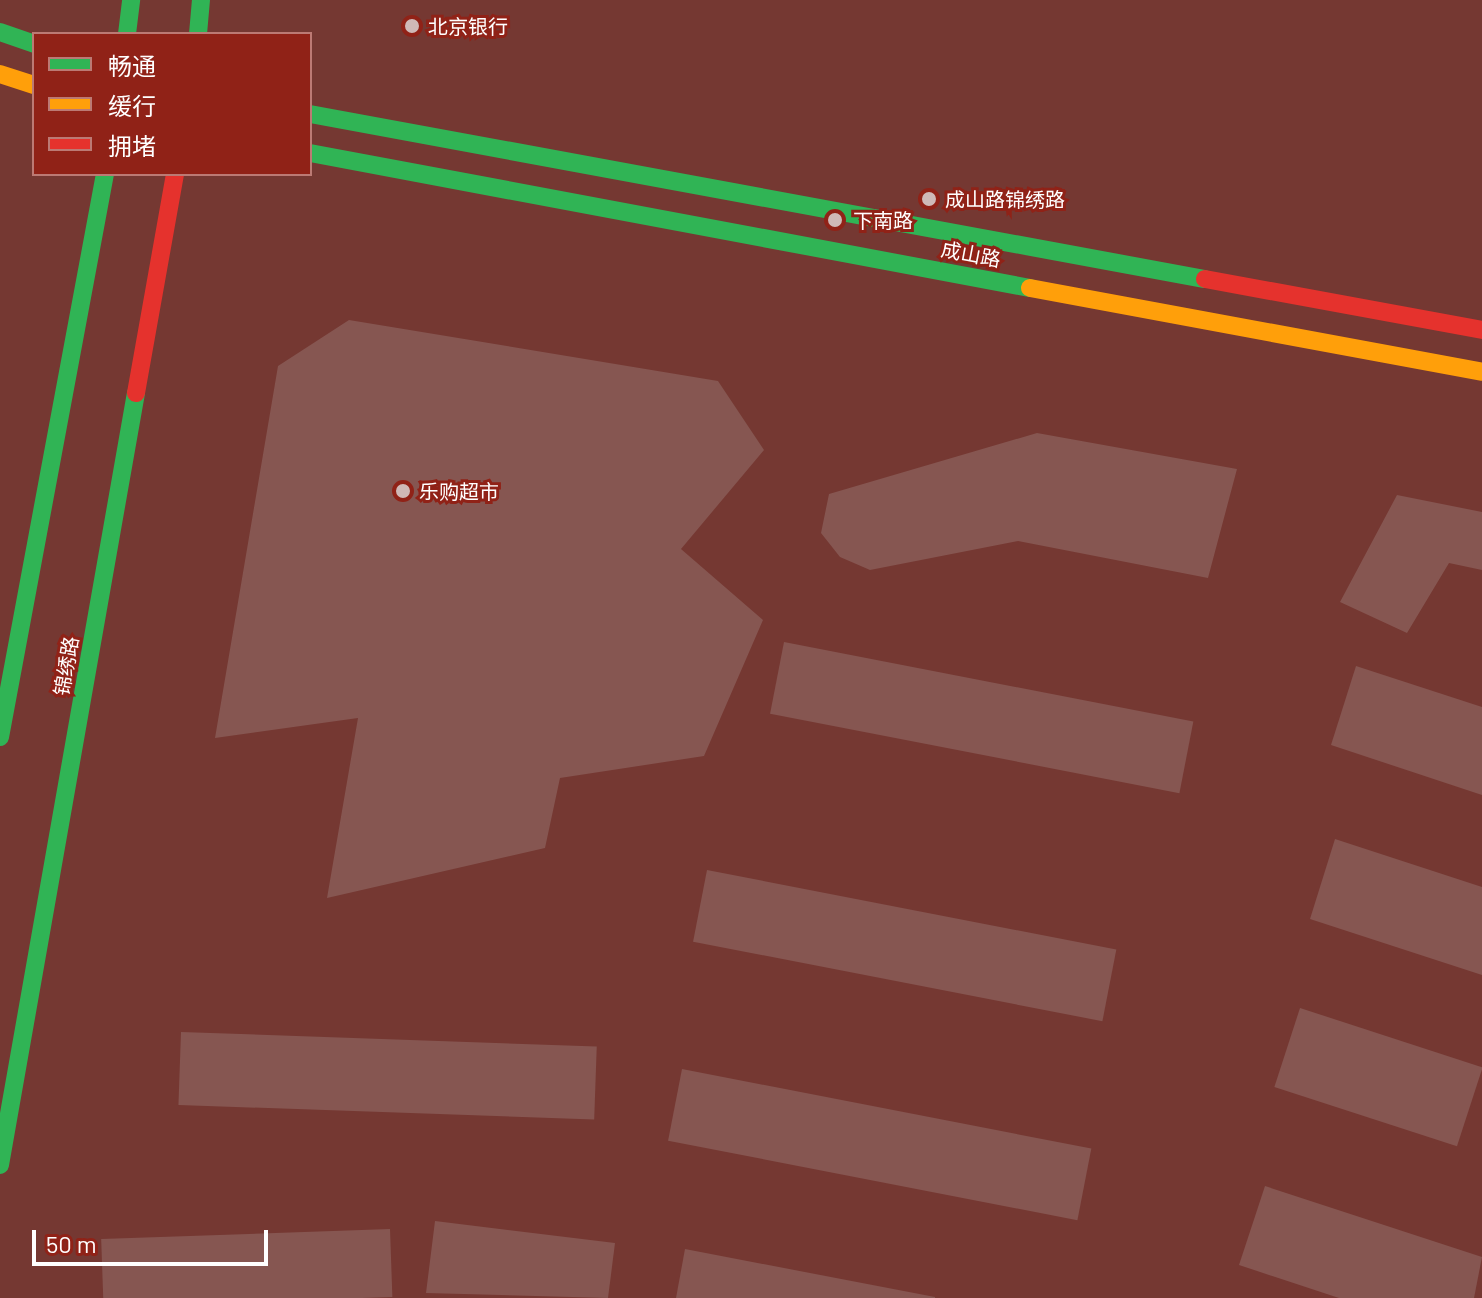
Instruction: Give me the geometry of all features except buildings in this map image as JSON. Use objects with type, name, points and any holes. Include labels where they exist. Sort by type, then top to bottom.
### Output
[{"type":"main road","points":[[127,32],[131,0]]},
{"type":"main road","points":[[198,32],[201,0]]},
{"type":"main road","points":[[0,32],[32,43]]},
{"type":"main road","points":[[0,74],[32,84]]},
{"type":"main road","name":"成山路","points":[[312,114],[1482,330]]},
{"type":"main road","name":"成山路","points":[[312,153],[1482,372]]},
{"type":"main road","points":[[0,737],[105,176]]},
{"type":"main road","name":"锦绣路","points":[[0,1165],[175,176]]},
{"type":"traffic: fast","points":[[127,32],[131,0]]},
{"type":"traffic: fast","points":[[198,32],[201,0]]},
{"type":"traffic: fast","points":[[0,32],[32,43]]},
{"type":"traffic: fast","points":[[312,114],[1205,279]]},
{"type":"traffic: fast","points":[[312,153],[1030,288]]},
{"type":"traffic: fast","points":[[0,737],[105,176]]},
{"type":"traffic: fast","points":[[0,1165],[136,393]]},
{"type":"traffic: slow","points":[[0,74],[32,84]]},
{"type":"traffic: slow","points":[[1030,288],[1482,372]]},
{"type":"traffic: jam","points":[[136,393],[175,176]]},
{"type":"traffic: jam","points":[[1205,279],[1482,330]]},
{"type":"place","name":"北京银行","points":[[412,26]]},
{"type":"place","name":"成山路锦绣路","points":[[929,199]]},
{"type":"place","name":"下南路","points":[[835,220]]},
{"type":"place","name":"乐购超市","points":[[403,491]]}]
